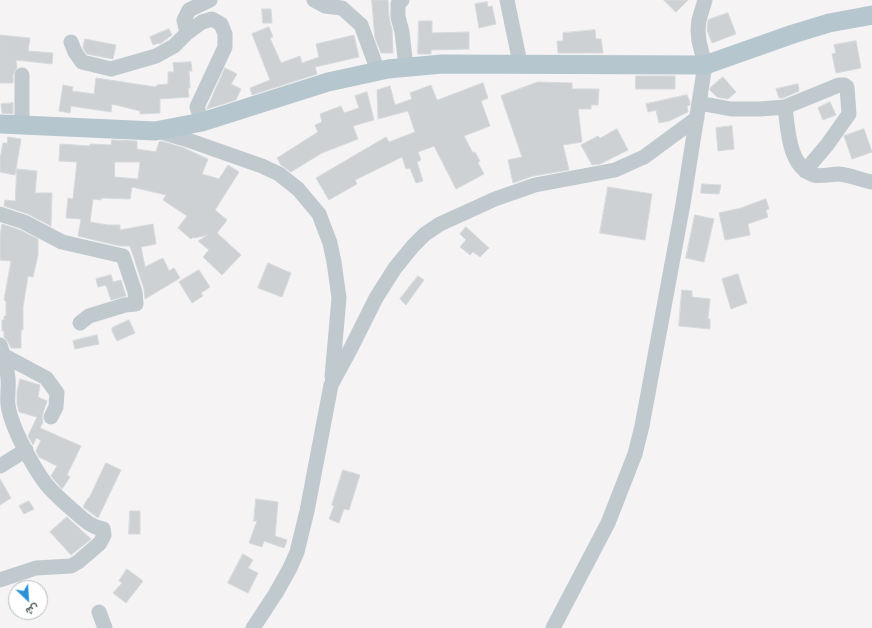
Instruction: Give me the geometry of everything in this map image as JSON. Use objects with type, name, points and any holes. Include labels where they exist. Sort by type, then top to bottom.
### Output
[{"type":"main road","points":[[0,124],[155,131],[202,122],[328,82],[378,71],[406,67],[442,64],[520,63],[705,65],[829,23],[872,15]]},
{"type":"street","points":[[187,33],[184,20],[189,10],[210,0]]},
{"type":"street","points":[[314,0],[325,6],[342,8],[361,25],[378,71]]},
{"type":"street","points":[[402,0],[398,4],[398,17],[402,32],[406,67]]},
{"type":"street","points":[[507,0],[520,63]]},
{"type":"street","points":[[553,628],[608,523],[635,454],[642,426],[683,204],[705,65],[698,30],[699,20],[705,0]]},
{"type":"street","points":[[72,42],[75,52],[82,62],[111,70],[156,56],[174,46],[187,33],[202,22],[212,19],[221,24],[225,34],[225,47],[197,107],[202,122]]},
{"type":"street","points":[[22,75],[22,125]]},
{"type":"street","points":[[699,103],[731,109],[785,107],[839,84],[844,85],[847,87],[849,114],[827,145],[806,170]]},
{"type":"street","points":[[785,107],[789,140],[796,161],[806,170],[814,175],[839,174],[872,182]]},
{"type":"street","points":[[331,385],[376,298],[395,268],[425,234],[440,224],[495,198],[535,185],[607,171],[626,165],[644,157],[697,118]]},
{"type":"street","points":[[155,131],[220,151],[262,166],[279,174],[298,189],[319,214],[330,243],[334,262],[339,298],[331,385],[307,511],[297,552],[290,568],[276,593],[253,628]]},
{"type":"street","points":[[0,214],[24,222],[62,242],[123,256],[135,292],[136,304],[125,305],[89,316],[80,323]]},
{"type":"street","points":[[2,350],[46,378],[57,393],[56,406],[51,418]]},
{"type":"street","points":[[0,580],[36,568],[71,566],[100,544],[104,535],[103,529],[88,523],[47,485],[39,474],[17,431],[8,405],[8,378],[2,350]]},
{"type":"street","points":[[0,466],[26,450]]},
{"type":"street","points":[[99,612],[106,628]]},
{"type":"building","points":[[372,0],[388,0],[393,53],[381,53],[375,38]]},
{"type":"building","points":[[664,0],[688,0],[676,12]]},
{"type":"building","points":[[487,2],[488,7],[492,6],[496,24],[479,28],[475,4]]},
{"type":"building","points":[[262,9],[271,9],[272,23],[263,23]]},
{"type":"building","points":[[728,13],[736,34],[712,43],[707,30],[708,20]]},
{"type":"building","points":[[419,21],[432,21],[432,33],[469,32],[469,49],[431,50],[431,54],[418,54]]},
{"type":"building","points":[[269,27],[273,37],[270,38],[281,63],[300,56],[302,63],[319,57],[316,44],[354,35],[359,57],[315,67],[317,74],[252,95],[250,88],[270,80],[252,34]]},
{"type":"building","points":[[169,29],[172,35],[160,44],[153,45],[150,37]]},
{"type":"building","points":[[595,30],[596,39],[601,39],[603,53],[558,53],[557,41],[563,41],[563,33]]},
{"type":"building","points":[[0,35],[30,38],[28,51],[53,53],[52,64],[16,60],[17,68],[13,75],[13,83],[0,83]]},
{"type":"building","points":[[85,39],[116,45],[113,59],[87,54],[83,48]]},
{"type":"building","points":[[856,41],[861,68],[836,73],[832,54],[836,53],[834,45]]},
{"type":"building","points":[[191,62],[192,71],[189,71],[190,88],[188,88],[189,97],[160,99],[160,113],[140,114],[140,111],[112,104],[111,112],[71,106],[70,113],[59,111],[63,85],[73,87],[72,91],[94,94],[96,78],[156,87],[157,85],[168,84],[168,72],[174,72],[173,63]]},
{"type":"building","points":[[225,68],[237,74],[231,84],[241,89],[236,100],[207,109]]},
{"type":"building","points":[[636,76],[675,76],[675,89],[636,89]]},
{"type":"building","points":[[723,77],[736,92],[728,99],[717,97],[710,90],[710,88]]},
{"type":"building","points":[[538,82],[572,83],[572,89],[599,89],[598,105],[591,105],[591,109],[578,109],[582,142],[563,145],[569,170],[533,176],[513,183],[508,160],[522,157],[501,96]]},
{"type":"building","points":[[483,83],[488,98],[481,101],[490,126],[464,136],[473,153],[475,152],[480,161],[478,163],[484,174],[456,189],[434,146],[418,152],[421,160],[417,162],[423,181],[416,183],[410,168],[406,169],[402,157],[355,180],[357,184],[329,200],[316,178],[386,137],[389,142],[415,132],[408,111],[378,119],[377,90],[390,86],[395,105],[412,99],[410,93],[431,85],[437,100]]},
{"type":"building","points":[[798,84],[799,91],[783,98],[779,98],[776,89]]},
{"type":"building","points":[[367,92],[374,120],[353,126],[358,139],[322,153],[291,172],[281,165],[277,158],[318,132],[315,125],[322,122],[320,114],[341,106],[344,113],[359,108],[355,96]]},
{"type":"building","points":[[687,95],[690,102],[690,105],[687,106],[688,112],[669,121],[659,123],[656,110],[648,112],[646,104]]},
{"type":"building","points":[[830,102],[836,115],[823,120],[818,108]]},
{"type":"building","points":[[13,103],[13,114],[2,113],[1,104]]},
{"type":"building","points":[[732,126],[734,149],[718,151],[716,128]]},
{"type":"building","points":[[617,129],[628,150],[600,164],[592,165],[581,145],[598,136],[600,138]]},
{"type":"building","points":[[864,129],[872,152],[852,159],[844,136]]},
{"type":"building","points":[[8,137],[21,139],[15,175],[0,172],[0,159],[3,143],[7,143]]},
{"type":"building","points":[[112,140],[137,141],[137,149],[156,152],[159,142],[161,141],[184,148],[208,159],[202,174],[219,179],[228,165],[239,172],[215,210],[227,220],[217,233],[241,255],[222,275],[203,257],[209,250],[198,241],[208,235],[193,237],[191,239],[178,228],[187,216],[163,200],[166,195],[132,187],[130,199],[93,199],[90,222],[120,225],[120,230],[153,224],[156,244],[141,247],[145,267],[163,258],[169,271],[174,268],[180,278],[145,299],[144,289],[130,246],[120,246],[78,236],[81,219],[66,218],[68,198],[73,199],[77,162],[59,161],[60,144],[90,146],[90,144],[111,145]],"holes":[[[115,162],[140,162],[138,179],[115,177]]]},
{"type":"building","points":[[17,169],[37,171],[35,193],[52,193],[51,226],[28,214],[4,206],[5,200],[15,201]]},
{"type":"building","points":[[702,184],[721,185],[719,194],[701,193]]},
{"type":"building","points":[[608,187],[652,194],[645,240],[600,233]]},
{"type":"building","points":[[766,199],[769,209],[766,210],[768,217],[748,224],[750,235],[725,240],[719,213],[741,208]]},
{"type":"building","points":[[695,215],[714,219],[704,262],[686,258]]},
{"type":"building","points":[[2,224],[20,230],[38,239],[38,255],[33,277],[28,276],[23,307],[21,348],[11,348],[4,337],[4,331],[2,331],[2,320],[4,320],[4,316],[6,316],[6,301],[4,300],[11,261],[0,260],[0,237]]},
{"type":"building","points":[[466,227],[489,248],[480,257],[473,252],[470,255],[460,247],[466,240],[460,234]]},
{"type":"building","points":[[268,263],[291,273],[282,297],[258,288]]},
{"type":"building","points":[[199,270],[210,287],[201,293],[203,296],[192,303],[179,282]]},
{"type":"building","points":[[738,274],[747,303],[731,309],[722,279]]},
{"type":"building","points":[[111,275],[113,282],[121,280],[126,296],[111,300],[106,285],[98,287],[96,279]]},
{"type":"building","points":[[418,276],[424,280],[406,305],[400,299]]},
{"type":"building","points":[[682,290],[692,291],[692,297],[710,299],[708,319],[710,319],[710,329],[679,326]]},
{"type":"building","points":[[129,320],[135,333],[117,341],[112,328]]},
{"type":"building","points":[[97,335],[99,344],[75,349],[73,341]]},
{"type":"building","points":[[20,379],[40,385],[38,397],[47,401],[42,417],[43,422],[40,428],[81,446],[67,475],[70,477],[62,489],[51,476],[57,466],[39,457],[36,451],[41,440],[36,438],[33,445],[28,436],[37,417],[19,412],[17,392]]},
{"type":"building","points":[[106,463],[121,470],[98,518],[83,507]]},
{"type":"building","points":[[343,470],[360,475],[349,510],[344,509],[339,523],[329,519],[334,506],[332,505]]},
{"type":"building","points":[[0,479],[11,498],[0,505]]},
{"type":"building","points":[[256,499],[278,502],[275,536],[287,540],[284,548],[264,541],[262,547],[249,543],[257,521],[254,521]]},
{"type":"building","points":[[29,501],[34,509],[24,514],[19,506]]},
{"type":"building","points":[[130,511],[140,511],[140,534],[129,534]]},
{"type":"building","points":[[67,517],[91,539],[71,555],[50,532]]},
{"type":"building","points":[[243,554],[253,560],[248,568],[258,573],[248,593],[228,583]]},
{"type":"building","points":[[127,569],[143,581],[126,603],[113,593],[122,583],[119,581]]}]
